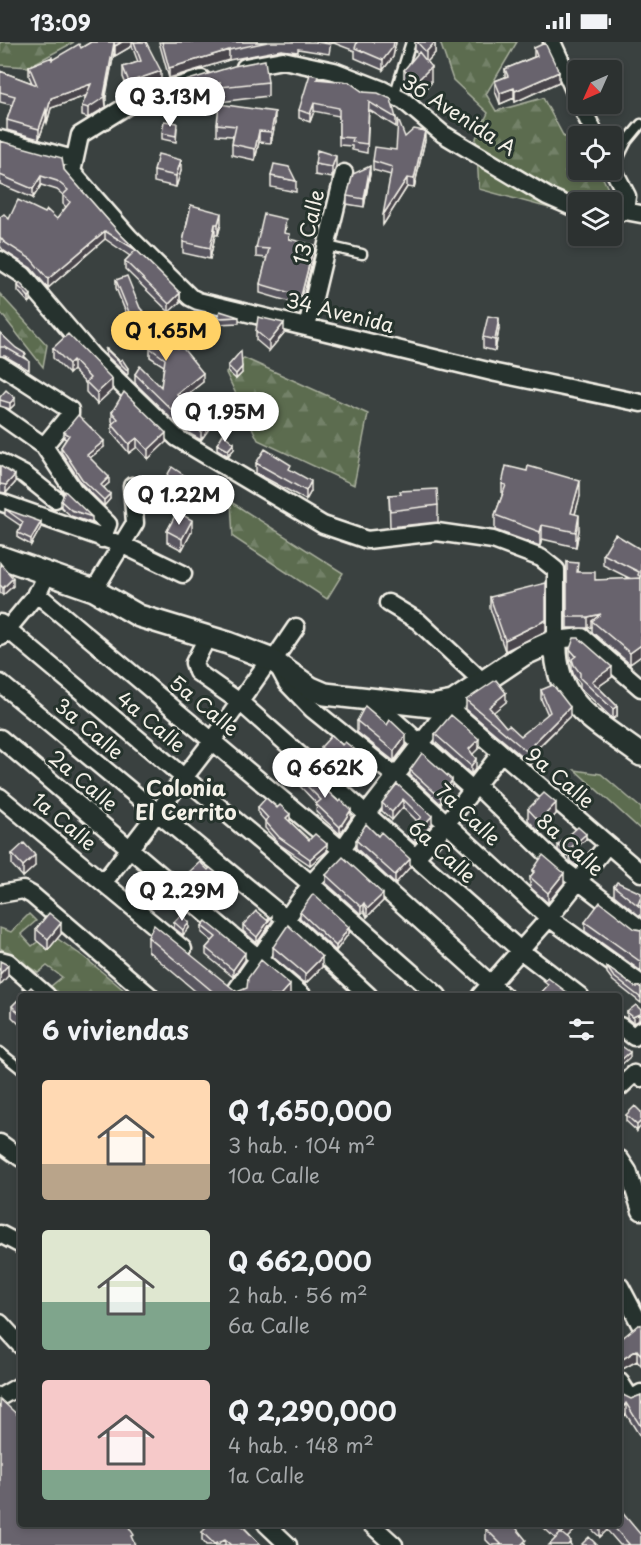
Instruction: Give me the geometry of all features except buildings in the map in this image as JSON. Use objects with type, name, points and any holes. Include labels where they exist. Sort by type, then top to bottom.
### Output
[{"type":"street","points":[[552,42],[568,76]]},
{"type":"street","name":"36 Avenida A","points":[[74,159],[80,135],[138,99],[227,72],[283,60],[334,71],[394,96],[443,134],[546,196],[568,205]]},
{"type":"street","points":[[0,139],[74,159]]},
{"type":"street","name":"34 Avenida","points":[[74,159],[72,172],[76,179],[129,237],[190,297],[496,373],[641,403]]},
{"type":"street","name":"13 Calle","points":[[307,327],[344,173]]},
{"type":"street","points":[[619,180],[627,196],[626,213]]},
{"type":"street","points":[[0,260],[23,275],[92,356],[177,438],[322,525],[367,540],[437,532],[493,540],[549,562],[556,570],[556,660],[561,682],[573,703],[641,755]]},
{"type":"street","points":[[4,367],[70,410],[70,414],[44,446]]},
{"type":"street","points":[[0,415],[44,446],[74,491],[108,524],[102,539]]},
{"type":"street","points":[[0,462],[25,475],[55,499]]},
{"type":"street","points":[[94,590],[135,523],[132,486]]},
{"type":"street","points":[[0,502],[123,545],[183,574]]},
{"type":"street","points":[[0,557],[94,590],[139,616],[274,662],[311,688],[325,694],[454,707]]},
{"type":"street","points":[[2,630],[36,593],[47,574]]},
{"type":"street","name":"5a Calle","points":[[36,593],[93,644],[213,740],[342,850],[492,993]]},
{"type":"street","points":[[388,603],[418,621],[482,681]]},
{"type":"street","points":[[104,882],[274,662],[296,627]]},
{"type":"street","name":"4a Calle","points":[[2,630],[184,777],[311,884],[435,993]]},
{"type":"street","points":[[233,991],[311,884],[342,850],[419,743],[482,681],[523,655],[556,640],[582,637],[641,688]]},
{"type":"street","name":"6a Calle","points":[[207,638],[194,663],[194,668],[241,703],[519,950],[576,993]]},
{"type":"street","name":"7a Calle","points":[[274,662],[287,683],[312,709],[395,777],[549,918],[641,984]]},
{"type":"street","name":"3a Calle","points":[[0,683],[286,919],[366,993]]},
{"type":"street","name":"8a Calle","points":[[369,698],[419,743],[475,788],[577,882],[641,929]]},
{"type":"street","name":"9a Calle","points":[[454,707],[500,754],[641,873]]},
{"type":"street","name":"2a Calle","points":[[0,738],[300,993]]},
{"type":"street","points":[[416,857],[447,823],[500,754]]},
{"type":"street","name":"1a Calle","points":[[0,797],[200,963]]},
{"type":"street","points":[[492,993],[519,950],[549,918],[607,845]]},
{"type":"street","points":[[0,894],[23,890],[32,895],[146,993]]},
{"type":"street","points":[[0,960],[8,962],[44,993]]},
{"type":"street","points":[[622,1027],[638,1033]]},
{"type":"street","points":[[622,1083],[634,1074],[641,1078]]},
{"type":"street","points":[[0,1143],[18,1156]]},
{"type":"street","points":[[627,1168],[641,1211]]},
{"type":"street","points":[[0,1234],[18,1243]]},
{"type":"street","points":[[622,1290],[641,1326]]},
{"type":"street","points":[[0,1323],[18,1343]]},
{"type":"street","points":[[622,1384],[635,1396]]},
{"type":"street","points":[[0,1397],[18,1386]]},
{"type":"street","points":[[269,1527],[288,1545]]},
{"type":"street","points":[[374,1527],[394,1545]]},
{"type":"lane","points":[[394,96],[411,42]]},
{"type":"lane","points":[[622,151],[641,124]]},
{"type":"lane","points":[[327,246],[362,254]]},
{"type":"lane","points":[[0,1052],[18,1067]]},
{"type":"green space","points":[[0,42],[74,42],[28,67],[0,65]]},
{"type":"green space","points":[[440,42],[517,42],[486,94],[496,111],[543,98],[564,137],[568,136],[568,180],[604,180],[610,192],[568,192],[568,213],[479,189],[476,138],[488,113],[453,80]]},
{"type":"green space","points":[[0,294],[47,345],[43,367],[0,312]]},
{"type":"green space","points":[[244,358],[368,414],[354,485],[258,440],[226,373]]},
{"type":"green space","points":[[231,502],[343,573],[327,599],[233,537]]},
{"type":"green space","points":[[575,770],[601,774],[641,808],[641,830]]},
{"type":"green space","points":[[29,914],[36,921],[21,934],[32,946],[49,933],[84,957],[127,993],[59,993],[50,987],[62,977],[47,966],[38,973],[0,948],[0,928],[11,932]]},
{"type":"district","name":"Colonia El Cerrito","points":[[186,801]]}]
